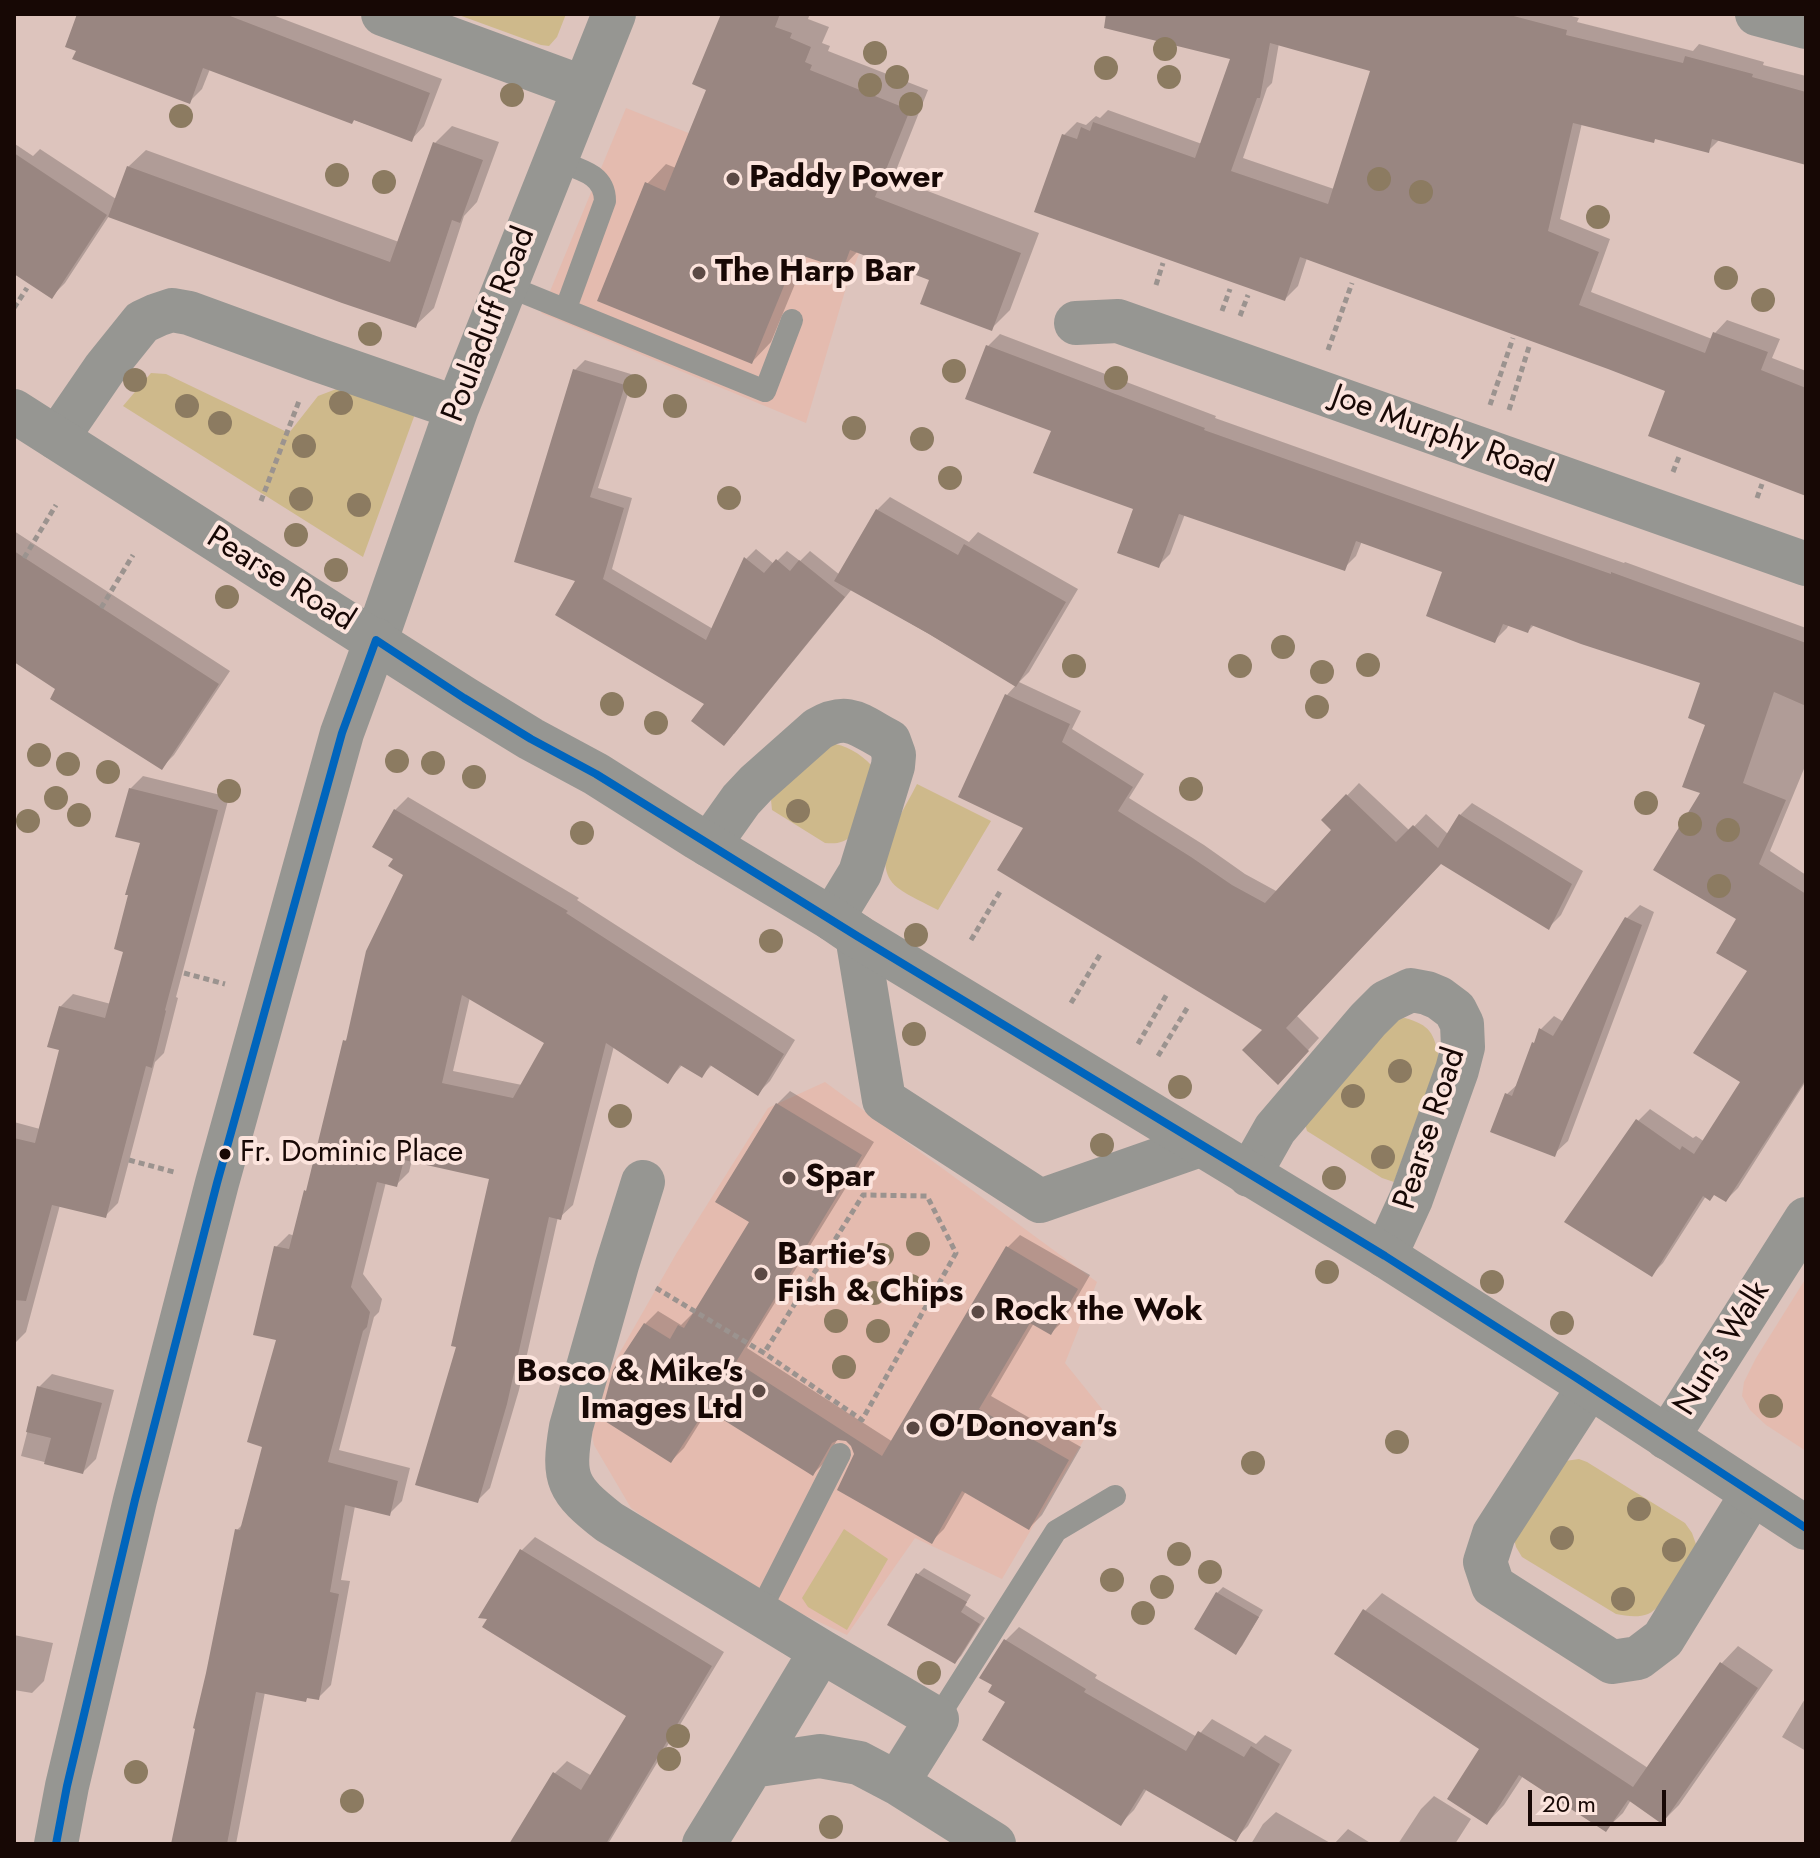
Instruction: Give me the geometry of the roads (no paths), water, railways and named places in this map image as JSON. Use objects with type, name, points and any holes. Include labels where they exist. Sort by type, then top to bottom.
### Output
[{"type":"street","points":[[383,14],[584,88]]},
{"type":"street","name":"Pouladuff Road","points":[[56,1844],[135,1500],[217,1183],[342,733],[457,408],[614,14]]},
{"type":"street","points":[[1757,14],[1806,27]]},
{"type":"street","points":[[57,438],[132,333],[142,322],[172,310],[189,313],[457,408]]},
{"type":"street","name":"Joe Murphy Road","points":[[1076,323],[1118,321],[1806,564]]},
{"type":"street","name":"Pearse Road","points":[[14,411],[531,739],[596,774],[1385,1256],[1806,1528]]},
{"type":"street","points":[[709,845],[756,784],[828,723],[847,719],[889,741],[894,755],[893,766],[844,927],[884,1100],[1040,1201],[1200,1145]]},
{"type":"street","name":"Pearse Road","points":[[1249,1175],[1275,1129],[1386,1002],[1411,990],[1439,998],[1455,1010],[1462,1024],[1463,1047],[1411,1199],[1385,1256]]},
{"type":"street","points":[[643,1182],[571,1427],[567,1451],[571,1485],[584,1502],[609,1522],[937,1719],[897,1783]]},
{"type":"street","name":"Nun's Walk","points":[[1667,1438],[1806,1219]]},
{"type":"street","points":[[1589,1387],[1494,1534],[1485,1562],[1493,1586],[1612,1662],[1638,1658],[1663,1639],[1752,1494]]},
{"type":"street","points":[[704,1844],[821,1651]]},
{"type":"street","points":[[752,1766],[820,1756],[859,1763],[897,1783],[994,1844]]},
{"type":"lane","points":[[554,160],[588,173],[599,180],[605,191],[605,201],[566,308]]},
{"type":"lane","points":[[505,285],[765,391],[792,320]]},
{"type":"lane","points":[[759,1613],[840,1454]]},
{"type":"lane","points":[[937,1719],[1056,1531],[1115,1496]]},
{"type":"place","name":"Paddy Power","points":[[733,179]]},
{"type":"place","name":"The Harp Bar","points":[[699,273]]},
{"type":"place","name":"Fr. Dominic Place","points":[[225,1154]]},
{"type":"place","name":"Spar","points":[[789,1178]]},
{"type":"place","name":"Bartie's Fish & Chips","points":[[761,1274]]},
{"type":"place","name":"Rock the Wok","points":[[978,1312]]},
{"type":"place","name":"Bosco & Mike's Images Ltd","points":[[759,1391]]},
{"type":"place","name":"O'Donovan's","points":[[913,1428]]}]
